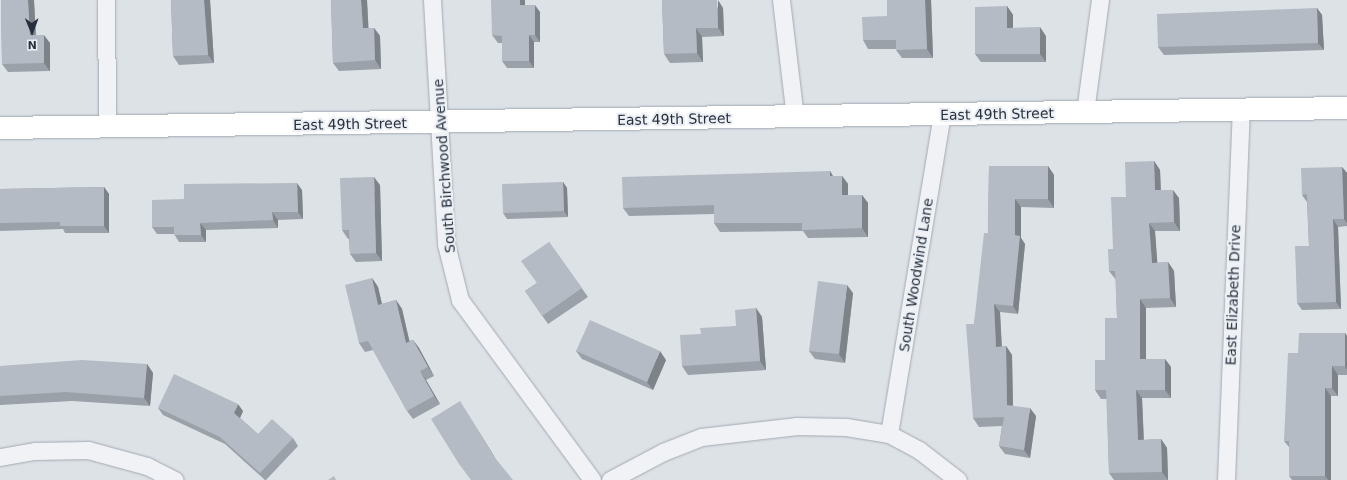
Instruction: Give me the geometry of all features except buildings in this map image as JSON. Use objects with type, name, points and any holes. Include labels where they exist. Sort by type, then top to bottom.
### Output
[{"type":"street","points":[[106,0],[107,127]]},
{"type":"street","name":"South Birchwood Avenue","points":[[432,0],[441,122],[446,244],[460,300],[592,480]]},
{"type":"street","points":[[781,0],[795,117]]},
{"type":"street","points":[[1085,112],[1100,0]]},
{"type":"street","name":"East 49th Street","points":[[0,128],[1347,108]]},
{"type":"street","name":"East Elizabeth Drive","points":[[1226,480],[1241,110]]},
{"type":"street","name":"South Woodwind Lane","points":[[889,434],[942,115]]},
{"type":"street","points":[[610,480],[701,436],[797,426],[846,427],[889,434],[919,450],[958,480]]},
{"type":"street","points":[[0,457],[35,451],[88,450],[147,466],[175,480]]}]
